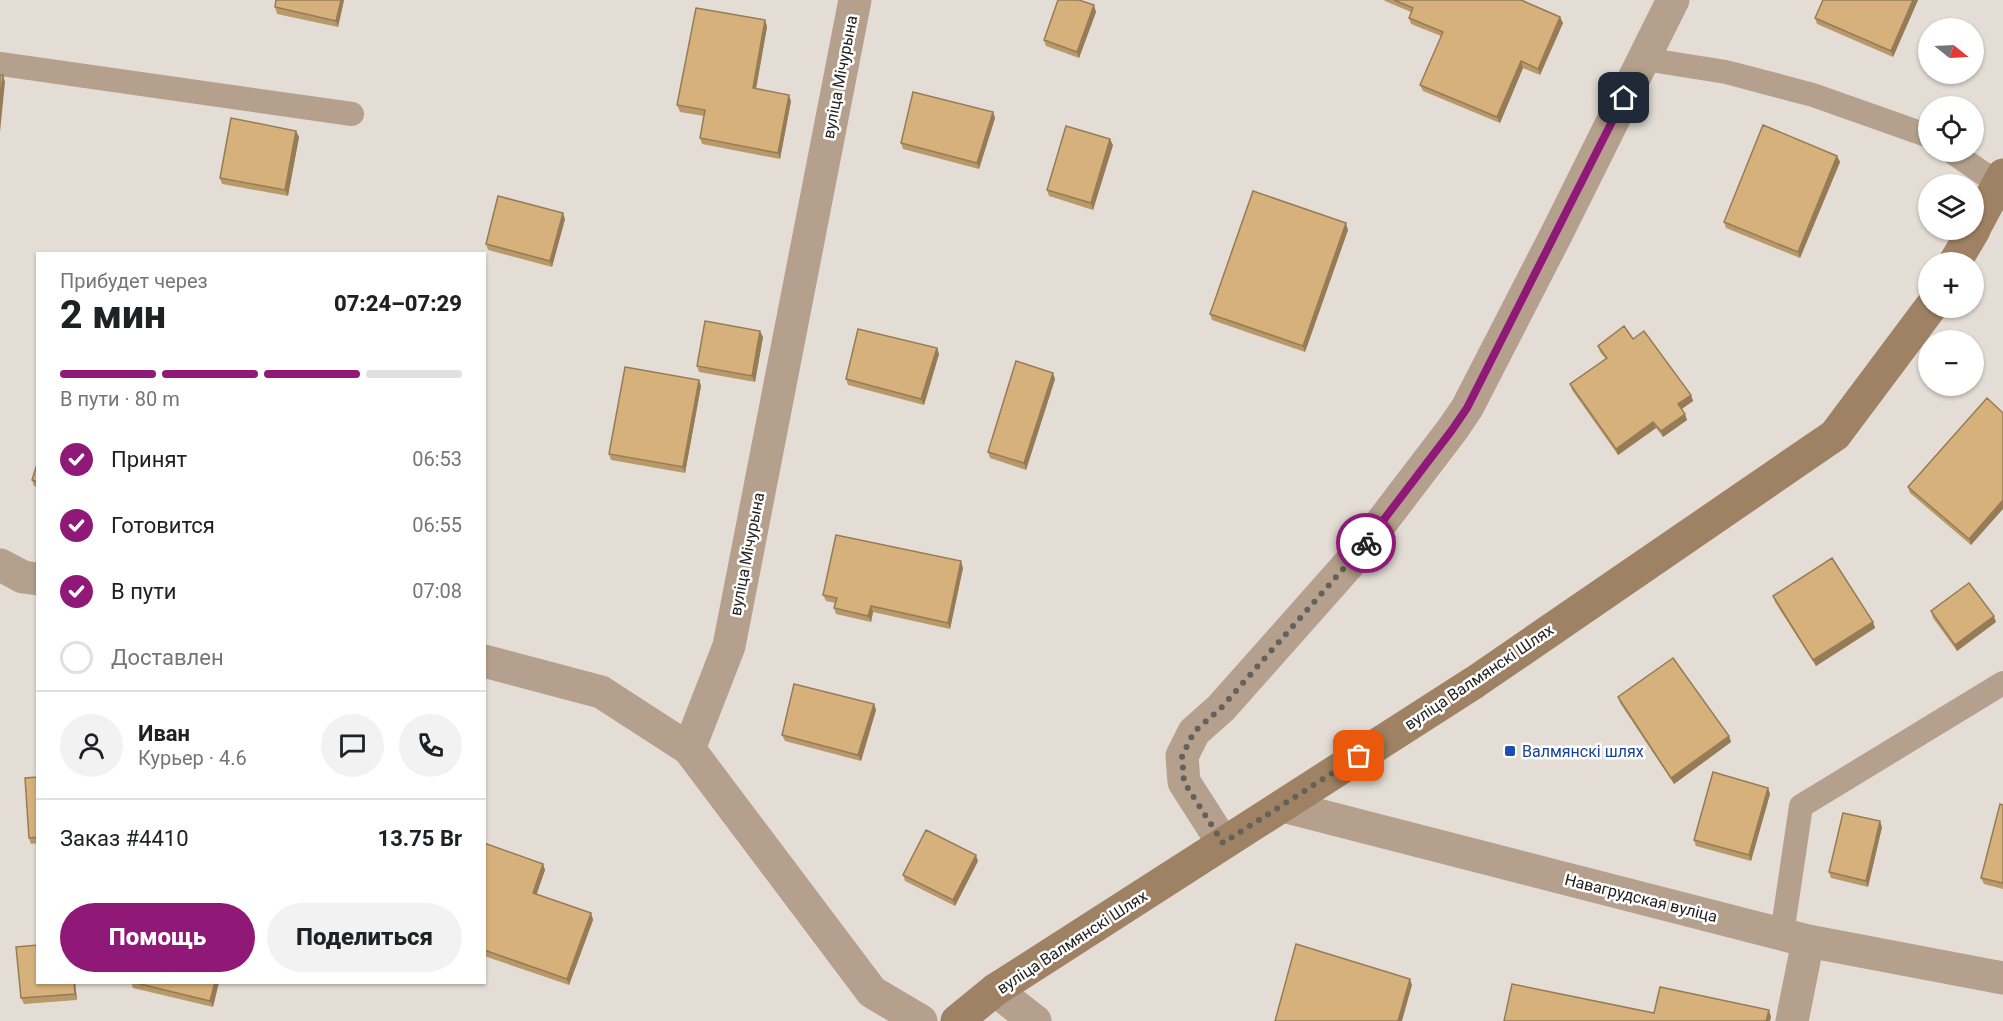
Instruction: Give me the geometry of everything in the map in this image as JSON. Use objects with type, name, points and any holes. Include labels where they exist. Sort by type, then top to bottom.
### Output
[{"type":"main road","points":[[1984,212],[2002,181]]},
{"type":"main road","name":"вуліца Валмянскі Шлях","points":[[957,1021],[995,990],[1475,682],[1835,435],[1923,318]]},
{"type":"street","name":"вуліца Мічурына","points":[[689,749],[729,646],[855,0]]},
{"type":"street","points":[[1223,843],[1184,782],[1182,756],[1194,732],[1221,708],[1355,557],[1467,408],[1673,0]]},
{"type":"street","points":[[0,565],[23,577],[36,579]]},
{"type":"street","points":[[486,662],[601,692],[689,749],[872,992],[921,1021]]},
{"type":"street","name":"Навагрудская вуліца","points":[[1283,806],[1795,938],[2003,978]]},
{"type":"street","points":[[1791,1021],[1795,938]]},
{"type":"street","points":[[995,990],[1035,1021]]},
{"type":"lane","points":[[1644,59],[1726,72],[1813,95],[1918,132]]},
{"type":"lane","points":[[0,64],[352,114]]},
{"type":"lane","points":[[1969,162],[2002,181]]},
{"type":"lane","points":[[1795,938],[1801,806],[2003,683]]},
{"type":"building","points":[[276,0],[341,0],[336,21],[275,7]]},
{"type":"building","points":[[1058,0],[1079,0],[1094,5],[1077,52],[1044,40]]},
{"type":"building","points":[[1394,0],[1521,0],[1560,17],[1538,69],[1521,61],[1497,117],[1420,85],[1443,32],[1409,18],[1413,8]]},
{"type":"building","points":[[1823,0],[1913,0],[1891,51],[1815,18]]},
{"type":"building","points":[[696,8],[765,20],[753,88],[789,95],[778,153],[700,138],[705,110],[677,105]]},
{"type":"building","points":[[0,75],[3,75],[0,103]]},
{"type":"building","points":[[913,92],[993,112],[977,163],[901,143]]},
{"type":"building","points":[[231,118],[296,131],[285,190],[220,178]]},
{"type":"building","points":[[1763,125],[1837,156],[1798,252],[1724,222]]},
{"type":"building","points":[[1066,126],[1110,139],[1091,203],[1047,190]]},
{"type":"building","points":[[1253,191],[1346,223],[1303,346],[1210,314]]},
{"type":"building","points":[[498,196],[563,213],[550,261],[486,244]]},
{"type":"building","points":[[705,321],[760,331],[752,376],[697,366]]},
{"type":"building","points":[[1624,326],[1633,339],[1644,331],[1691,395],[1678,404],[1685,414],[1661,431],[1653,422],[1616,449],[1570,384],[1607,358],[1598,346]]},
{"type":"building","points":[[858,329],[937,348],[921,399],[846,379]]},
{"type":"building","points":[[1016,361],[1053,373],[1024,463],[988,452]]},
{"type":"building","points":[[625,367],[699,380],[683,467],[609,454]]},
{"type":"building","points":[[1987,398],[2003,413],[2003,500],[1969,539],[1908,487]]},
{"type":"building","points":[[36,467],[36,481],[32,480]]},
{"type":"building","points":[[836,535],[961,561],[948,623],[871,606],[868,616],[834,608],[837,598],[823,595]]},
{"type":"building","points":[[1832,558],[1873,622],[1813,660],[1773,596]]},
{"type":"building","points":[[1969,583],[1994,616],[1955,645],[1931,611]]},
{"type":"building","points":[[1673,658],[1729,736],[1671,778],[1618,697]]},
{"type":"building","points":[[794,684],[874,704],[858,755],[782,735]]},
{"type":"building","points":[[1713,772],[1768,788],[1749,855],[1694,840]]},
{"type":"building","points":[[36,777],[36,837],[29,838],[25,778]]},
{"type":"building","points":[[2000,804],[2003,805],[2003,883],[1981,878]]},
{"type":"building","points":[[1843,813],[1880,821],[1866,881],[1829,872]]},
{"type":"building","points":[[926,830],[976,855],[953,900],[903,875]]},
{"type":"building","points":[[486,844],[543,864],[533,893],[591,913],[567,979],[486,951]]},
{"type":"building","points":[[1296,944],[1410,979],[1398,1021],[1275,1021]]},
{"type":"building","points":[[36,945],[36,984],[74,984],[75,994],[21,998],[16,947]]},
{"type":"building","points":[[140,984],[214,984],[210,1001]]},
{"type":"building","points":[[1512,984],[1654,1013],[1660,987],[1769,1010],[1766,1021],[1504,1021]]},
{"type":"way so far","points":[[1359,756],[1223,843],[1184,782],[1182,756],[1194,732],[1221,708],[1366,543]]},
{"type":"place","name":"Валмянскі шлях","points":[[1510,751]]},
{"type":"route","points":[[1366,543],[1467,408],[1624,98]]}]
